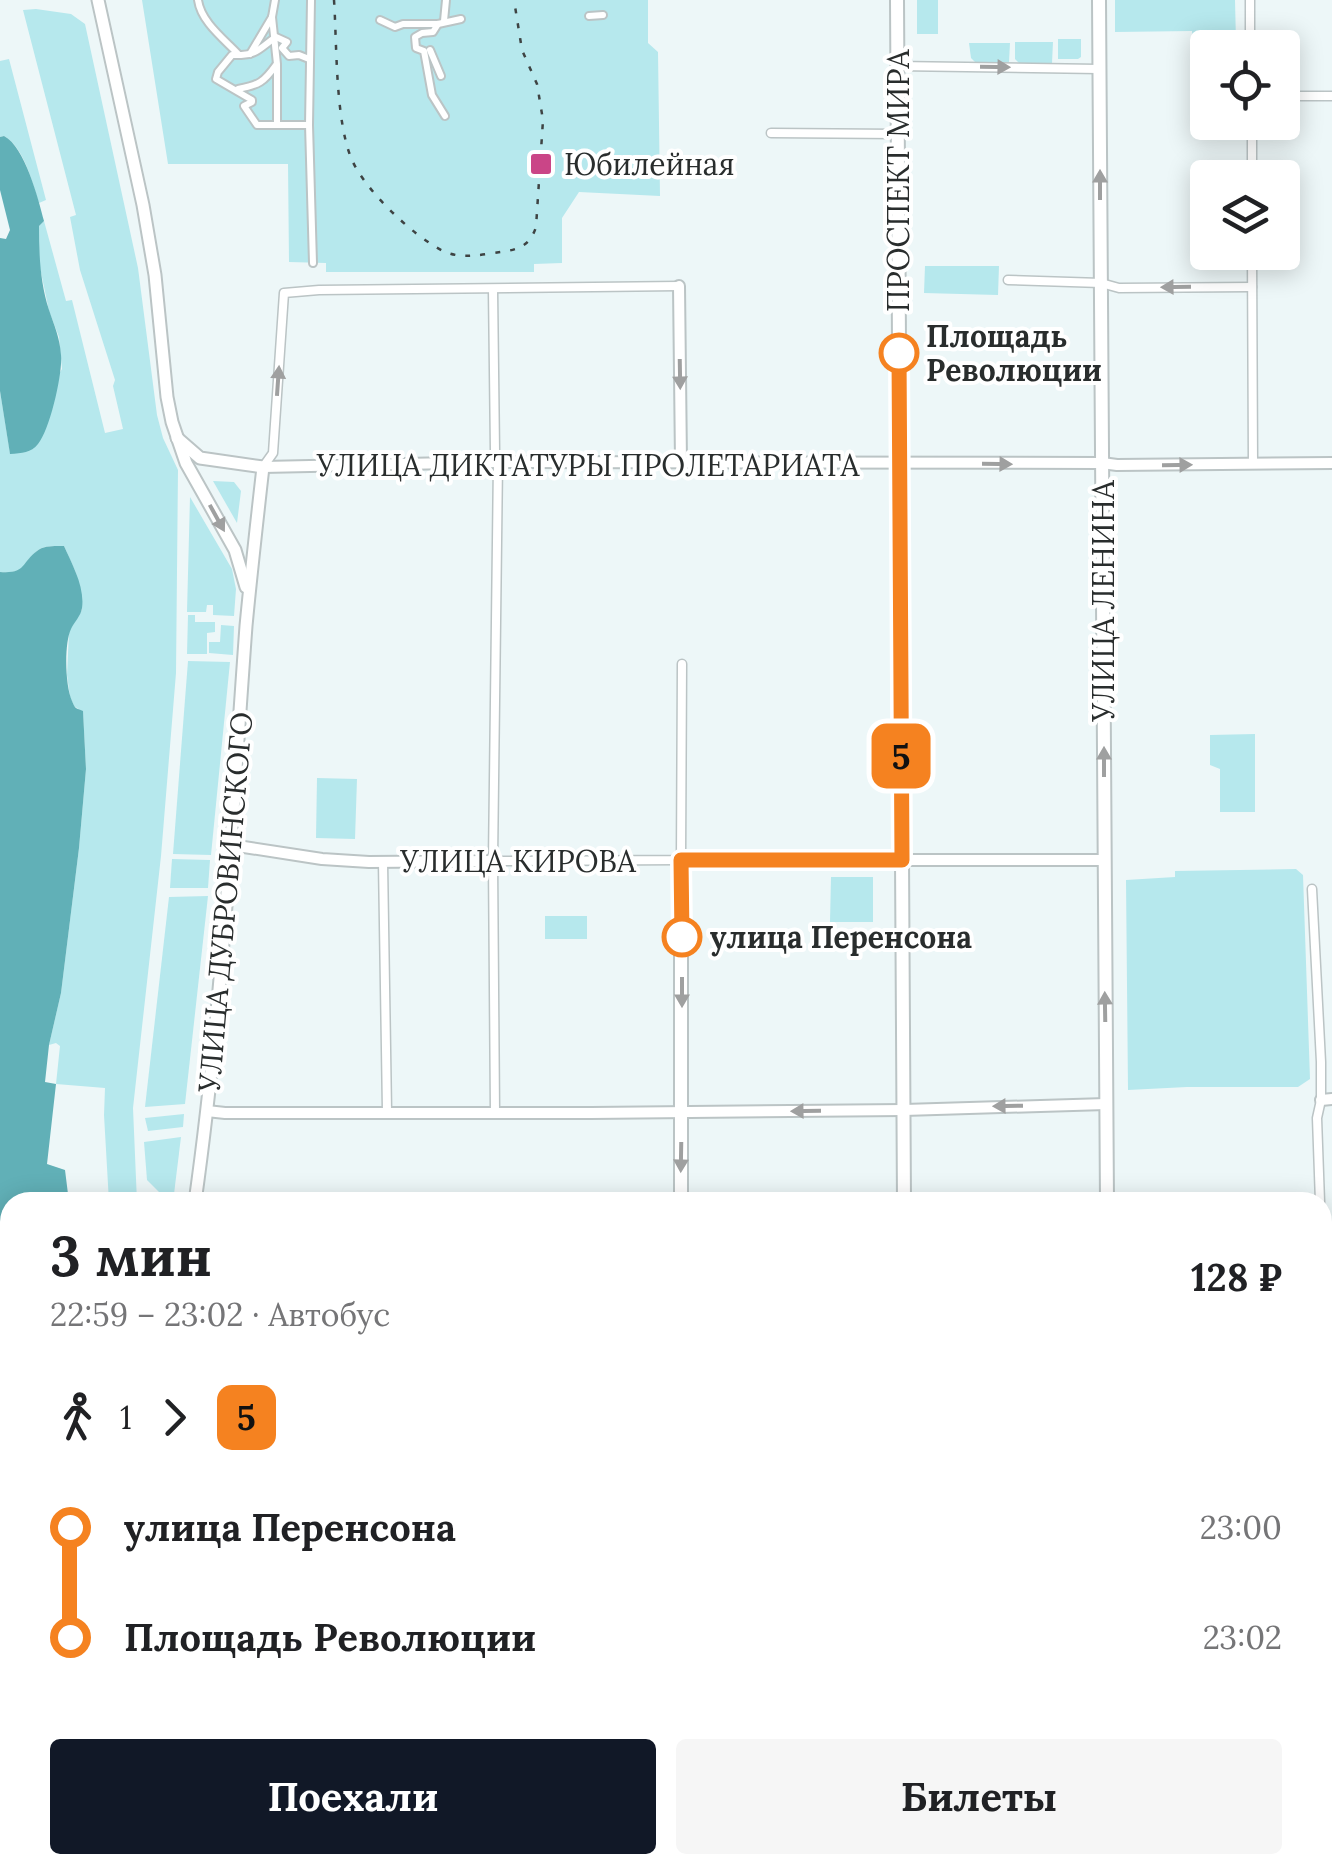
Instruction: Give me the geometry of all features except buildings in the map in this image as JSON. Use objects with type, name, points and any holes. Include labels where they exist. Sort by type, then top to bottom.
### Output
[{"type":"main road","name":"УЛИЦА ДУБРОВИНСКОГО","points":[[98,0],[146,222],[168,398],[177,438],[186,464],[234,550],[244,573],[249,601]]},
{"type":"main road","name":"ПРОСПЕКТ МИРА","points":[[897,0],[904,1192]]},
{"type":"main road","name":"УЛИЦА ЛЕНИНА","points":[[1099,0],[1107,1192]]},
{"type":"main road","points":[[177,438],[200,458],[263,467]]},
{"type":"main road","name":"УЛИЦА ДУБРОВИНСКОГО","points":[[197,1192],[208,1111],[263,467]]},
{"type":"main road","points":[[681,860],[681,1192]]},
{"type":"main road","name":"УЛИЦА КИРОВА","points":[[681,860],[902,860]]},
{"type":"street","points":[[198,0],[206,18],[239,55]]},
{"type":"street","points":[[250,56],[272,17],[275,0]]},
{"type":"street","points":[[311,0],[313,263]]},
{"type":"street","points":[[415,37],[433,32],[441,22],[446,0]]},
{"type":"street","points":[[1250,0],[1250,30]]},
{"type":"street","points":[[589,16],[603,15]]},
{"type":"street","points":[[272,17],[276,37],[277,125]]},
{"type":"street","points":[[395,27],[460,19]]},
{"type":"street","points":[[380,20],[415,37]]},
{"type":"street","points":[[433,32],[435,42],[427,50],[428,74],[432,95],[446,116]]},
{"type":"street","points":[[276,37],[287,42],[282,48],[290,56],[300,55],[309,60]]},
{"type":"street","points":[[276,37],[250,56],[232,56],[216,78],[252,100],[244,106],[258,125],[309,126]]},
{"type":"street","points":[[415,37],[416,48],[427,50],[440,72],[428,74]]},
{"type":"street","points":[[234,89],[266,80],[277,64]]},
{"type":"street","points":[[897,66],[1099,69]]},
{"type":"street","points":[[1300,96],[1332,96]]},
{"type":"street","points":[[772,133],[898,134]]},
{"type":"street","points":[[1252,270],[1253,464]]},
{"type":"street","points":[[1008,280],[1101,283],[1119,288],[1252,286]]},
{"type":"street","points":[[494,1113],[498,462],[494,288],[678,286],[681,462]]},
{"type":"street","name":"УЛИЦА ДУБРОВИНСКОГО","points":[[263,467],[273,453],[284,293],[494,288]]},
{"type":"street","name":"УЛИЦА ДИКТАТУРЫ ПРОЛЕТАРИАТА","points":[[263,467],[498,462],[1332,463]]},
{"type":"street","points":[[681,860],[682,664]]},
{"type":"street","name":"УЛИЦА КИРОВА","points":[[232,845],[322,859],[383,862],[681,860]]},
{"type":"street","name":"УЛИЦА КИРОВА","points":[[902,860],[1105,860]]},
{"type":"street","points":[[383,862],[386,1112]]},
{"type":"street","points":[[1312,889],[1326,1100],[1317,1118],[1320,1192]]},
{"type":"street","points":[[208,1111],[904,1110],[1106,1104]]},
{"type":"shaded area","points":[[142,0],[648,0],[648,43],[658,52],[660,196],[579,192],[562,218],[562,263],[534,264],[534,272],[326,272],[326,263],[289,262],[288,164],[168,164]]},
{"type":"shaded area","points":[[917,0],[938,0],[938,34],[917,34]]},
{"type":"shaded area","points":[[1115,0],[1235,0],[1236,30],[1115,32]]},
{"type":"shaded area","points":[[23,10],[71,14],[85,24],[138,268],[157,415],[178,470],[176,673],[161,856],[133,1108],[137,1192],[108,1192],[105,1088],[56,1084],[60,1046],[49,1045],[61,993],[86,769],[83,712],[70,697],[67,675],[69,631],[82,610],[76,573],[64,546],[43,548],[20,570],[0,572],[0,391],[10,453],[62,369],[59,337],[38,258],[39,226],[44,221],[66,301],[72,300],[105,433],[123,429],[115,380],[80,270],[70,217],[76,215]]},
{"type":"shaded area","points":[[1058,39],[1081,39],[1081,57],[1058,59]]},
{"type":"shaded area","points":[[1015,42],[1053,42],[1052,63],[1019,63],[1015,59]]},
{"type":"shaded area","points":[[969,43],[1010,43],[1009,62],[975,62]]},
{"type":"shaded area","points":[[9,59],[46,200],[39,203],[22,156],[11,141],[0,137],[0,61]]},
{"type":"shaded area","points":[[4,136],[24,162],[44,221],[39,226],[42,278],[61,355],[55,401],[43,437],[32,449],[10,454],[0,391],[0,238],[6,239],[10,230],[0,190],[0,137]]},
{"type":"shaded area","points":[[925,266],[999,266],[998,295],[924,293]]},
{"type":"shaded area","points":[[213,481],[234,482],[241,491],[237,523]]},
{"type":"shaded area","points":[[190,497],[232,569],[236,589],[234,616],[213,615],[213,605],[207,605],[206,612],[187,612]]},
{"type":"shaded area","points":[[50,546],[64,546],[82,592],[81,611],[67,644],[66,665],[72,701],[83,711],[86,769],[61,993],[45,1082],[56,1084],[47,1164],[65,1170],[68,1192],[0,1192],[0,572],[19,569],[32,555]]},
{"type":"shaded area","points":[[188,615],[195,615],[195,622],[215,622],[215,632],[207,633],[207,654],[187,654]]},
{"type":"shaded area","points":[[221,625],[234,626],[233,655],[209,653],[209,642],[220,642]]},
{"type":"shaded area","points":[[188,661],[230,662],[211,855],[173,854]]},
{"type":"shaded area","points":[[1255,734],[1255,812],[1220,812],[1220,769],[1210,765],[1210,735]]},
{"type":"shaded area","points":[[317,778],[357,779],[355,839],[316,838]]},
{"type":"shaded area","points":[[172,859],[210,860],[208,888],[170,888]]},
{"type":"shaded area","points":[[1296,869],[1303,875],[1310,1079],[1298,1087],[1128,1090],[1126,880],[1175,877],[1175,871]]},
{"type":"shaded area","points":[[831,877],[873,877],[873,922],[830,922]]},
{"type":"shaded area","points":[[208,896],[185,1104],[145,1107],[169,897]]},
{"type":"shaded area","points":[[545,916],[587,916],[587,939],[545,939]]},
{"type":"shaded area","points":[[184,1114],[183,1127],[148,1131],[145,1118]]},
{"type":"shaded area","points":[[181,1137],[174,1192],[159,1192],[147,1180],[144,1142]]},
{"type":"railway","points":[[334,0],[342,125],[357,170],[408,227],[442,250],[466,256],[517,248],[528,241],[536,227],[543,120],[537,84],[522,50],[514,0]]},
{"type":"bus line","name":"5","points":[[682,937],[681,860],[902,860],[899,353]]},
{"type":"place","name":"Юбилейная","points":[[541,164]]},
{"type":"place","name":"Площадь Революции","points":[[899,353]]},
{"type":"place","name":"улица Перенсона","points":[[682,937]]}]
